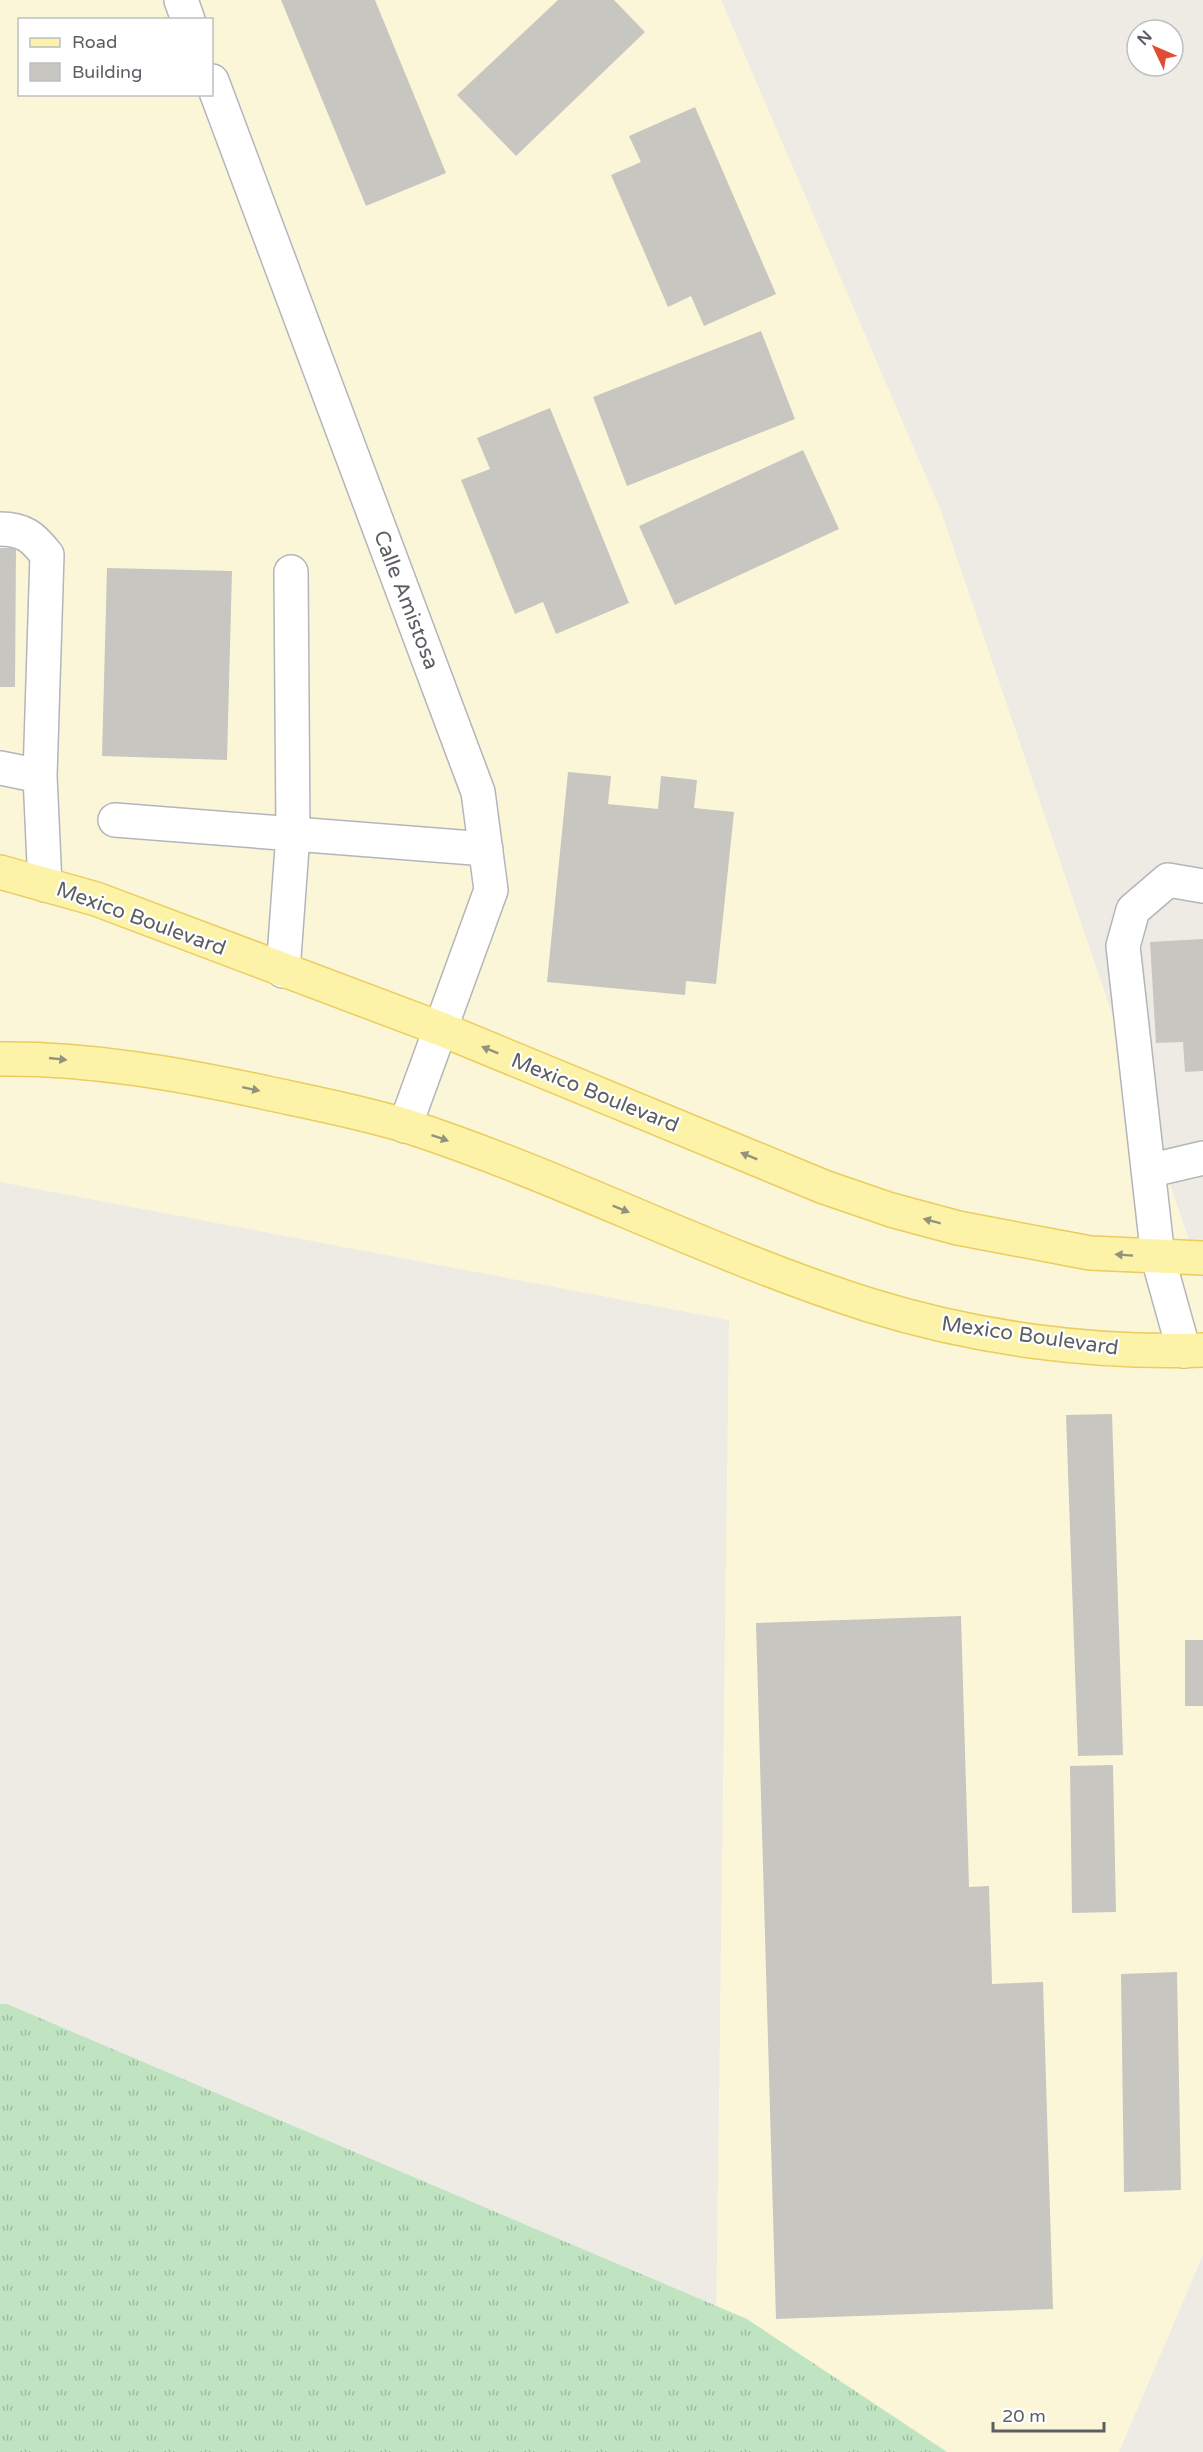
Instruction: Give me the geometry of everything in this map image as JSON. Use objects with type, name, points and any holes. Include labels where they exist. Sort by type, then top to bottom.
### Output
[{"type":"main road","name":"Mexico Boulevard","points":[[0,872],[96,899],[441,1029],[824,1187],[891,1210],[1024,1242],[1090,1253],[1158,1258],[1203,1258]]},
{"type":"main road","name":"Mexico Boulevard","points":[[0,1059],[54,1058],[195,1078],[336,1107],[405,1126],[472,1149],[805,1283],[871,1305],[937,1323],[1005,1336],[1140,1352],[1193,1350]]},
{"type":"street","points":[[181,0],[187,18]]},
{"type":"street","name":"Calle Amistosa","points":[[213,84],[478,792],[491,890],[405,1126]]},
{"type":"street","points":[[0,529],[17,529],[34,537],[47,555],[40,776],[45,885]]},
{"type":"street","points":[[283,971],[293,834],[291,572]]},
{"type":"street","points":[[0,768],[40,776]]},
{"type":"street","points":[[115,820],[486,849]]},
{"type":"street","points":[[1193,1350],[1158,1258],[1123,946],[1133,910],[1168,880],[1203,886]]},
{"type":"street","points":[[1148,1171],[1203,1158]]},
{"type":"shaded area","points":[[0,0],[721,0],[941,511],[1203,1281],[1203,2255],[1119,2452],[832,2452],[715,2410],[729,1320],[0,1182]]},
{"type":"green space","points":[[0,2004],[7,2004],[747,2319],[947,2452],[0,2452]]},
{"type":"building","points":[[281,0],[375,0],[446,173],[366,206]]},
{"type":"building","points":[[558,0],[614,0],[645,32],[516,156],[457,95]]},
{"type":"building","points":[[695,107],[776,294],[704,326],[691,296],[668,307],[611,175],[641,162],[629,136]]},
{"type":"building","points":[[761,331],[795,419],[627,486],[593,397]]},
{"type":"building","points":[[550,408],[629,603],[556,634],[543,602],[515,614],[461,480],[490,469],[477,438]]},
{"type":"building","points":[[803,450],[839,529],[675,605],[639,526]]},
{"type":"building","points":[[0,548],[16,548],[15,687],[0,687]]},
{"type":"building","points":[[107,568],[232,571],[227,760],[102,756]]},
{"type":"building","points":[[568,772],[611,776],[608,804],[658,809],[661,776],[697,780],[694,808],[734,812],[716,984],[686,981],[685,995],[547,982]]},
{"type":"building","points":[[1203,939],[1203,1071],[1185,1072],[1183,1042],[1156,1043],[1150,942]]},
{"type":"building","points":[[1112,1414],[1123,1755],[1078,1756],[1066,1415]]},
{"type":"building","points":[[961,1616],[969,1887],[989,1886],[992,1984],[1043,1982],[1053,2309],[776,2319],[756,1623]]},
{"type":"building","points":[[1185,1640],[1203,1640],[1203,1706],[1185,1706]]},
{"type":"building","points":[[1113,1765],[1116,1912],[1072,1913],[1070,1766]]},
{"type":"building","points":[[1177,1972],[1181,2190],[1124,2192],[1121,1974]]}]
